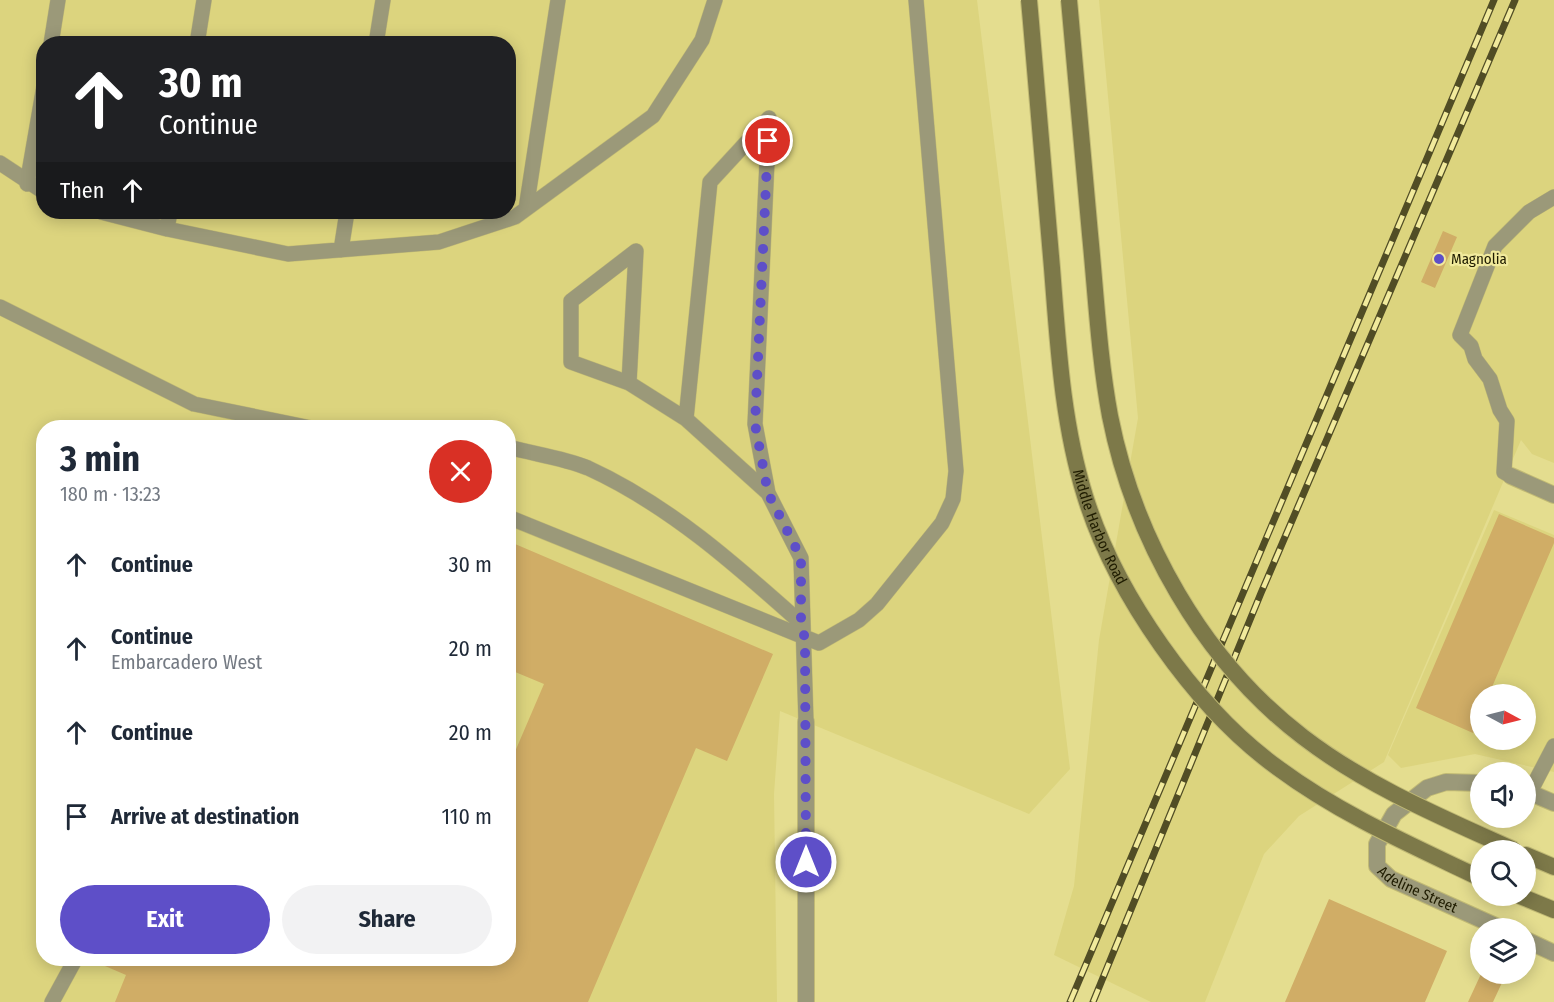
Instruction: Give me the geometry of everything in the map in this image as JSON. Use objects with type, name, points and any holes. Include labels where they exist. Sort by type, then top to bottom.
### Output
[{"type":"main road","name":"Middle Harbor Road","points":[[1029,0],[1067,424],[1085,497],[1112,559],[1141,615],[1180,672],[1229,724],[1276,767],[1333,805],[1384,833],[1470,873]]},
{"type":"main road","points":[[1069,0],[1098,321],[1110,417],[1130,484],[1151,539],[1180,598],[1216,652],[1257,697],[1301,736],[1355,774],[1396,796],[1492,840]]},
{"type":"main road","points":[[1536,859],[1554,867]]},
{"type":"main road","points":[[1536,903],[1554,910]]},
{"type":"street","points":[[1511,476],[1554,495]]},
{"type":"street","points":[[806,722],[806,1002]]},
{"type":"street","name":"Adeline Street","points":[[1470,783],[1446,782],[1426,788],[1394,814],[1377,844],[1377,866],[1391,879],[1478,918]]},
{"type":"street","points":[[1536,795],[1554,803]]},
{"type":"street","points":[[1536,945],[1554,953]]},
{"type":"lane","points":[[52,36],[58,0]]},
{"type":"lane","points":[[198,36],[204,0]]},
{"type":"lane","points":[[377,36],[383,0]]},
{"type":"lane","points":[[526,209],[558,0]]},
{"type":"lane","points":[[516,216],[653,116],[702,40],[715,0]]},
{"type":"lane","points":[[516,520],[819,643],[859,620],[877,604],[942,524],[954,499],[956,471],[916,0]]},
{"type":"lane","points":[[686,419],[710,182],[769,118],[755,424],[768,493],[801,558],[801,623],[805,639],[806,722]]},
{"type":"lane","points":[[27,184],[36,132]]},
{"type":"lane","points":[[0,163],[36,188]]},
{"type":"lane","points":[[1511,476],[1504,472],[1507,421],[1500,410],[1490,379],[1475,358],[1471,346],[1460,335],[1495,246],[1529,212],[1554,197]]},
{"type":"lane","points":[[127,219],[167,230],[288,254],[439,242],[509,219]]},
{"type":"lane","points":[[167,230],[169,219]]},
{"type":"lane","points":[[341,250],[346,219]]},
{"type":"lane","points":[[629,383],[636,251],[572,301],[571,362],[629,383],[686,419],[768,493]]},
{"type":"lane","points":[[0,307],[194,404],[272,420]]},
{"type":"lane","points":[[516,449],[586,468],[649,501],[728,557],[801,623]]},
{"type":"lane","points":[[1536,778],[1554,746]]},
{"type":"lane","points":[[52,1002],[72,966]]},
{"type":"shaded area","points":[[0,0],[977,0],[1070,769],[1029,814],[780,711],[774,794],[777,1002],[0,1002]]},
{"type":"shaded area","points":[[1099,0],[1554,0],[1554,463],[1532,454],[1521,440],[1384,762],[1299,816],[1264,854],[1205,1002],[1151,1002],[1054,955],[1074,886],[1099,640],[1138,418]]},
{"type":"shaded area","points":[[1494,510],[1554,535],[1554,772],[1536,768],[1536,762],[1510,762],[1475,754],[1401,768],[1388,755]]},
{"type":"building","name":"Magnolia","points":[[1443,231],[1457,237],[1435,288],[1421,282]]},
{"type":"building","points":[[1499,514],[1554,538],[1554,543],[1493,684],[1470,684],[1470,732],[1416,708]]},
{"type":"building","points":[[516,544],[773,654],[727,761],[696,748],[588,1002],[115,1002],[126,975],[105,966],[516,966],[516,749],[544,684],[516,672]]},
{"type":"building","points":[[1329,899],[1447,951],[1425,1002],[1285,1002]]},
{"type":"building","points":[[1476,984],[1501,984],[1493,1002],[1468,1002]]},
{"type":"railway","points":[[1070,1002],[1494,0]]},
{"type":"railway","points":[[1093,1002],[1261,593],[1515,0]]},
{"type":"place","name":"Magnolia","points":[[1439,259]]},
{"type":"route","points":[[768,141],[755,424],[768,493],[801,558],[801,623],[805,639],[806,862]]}]
